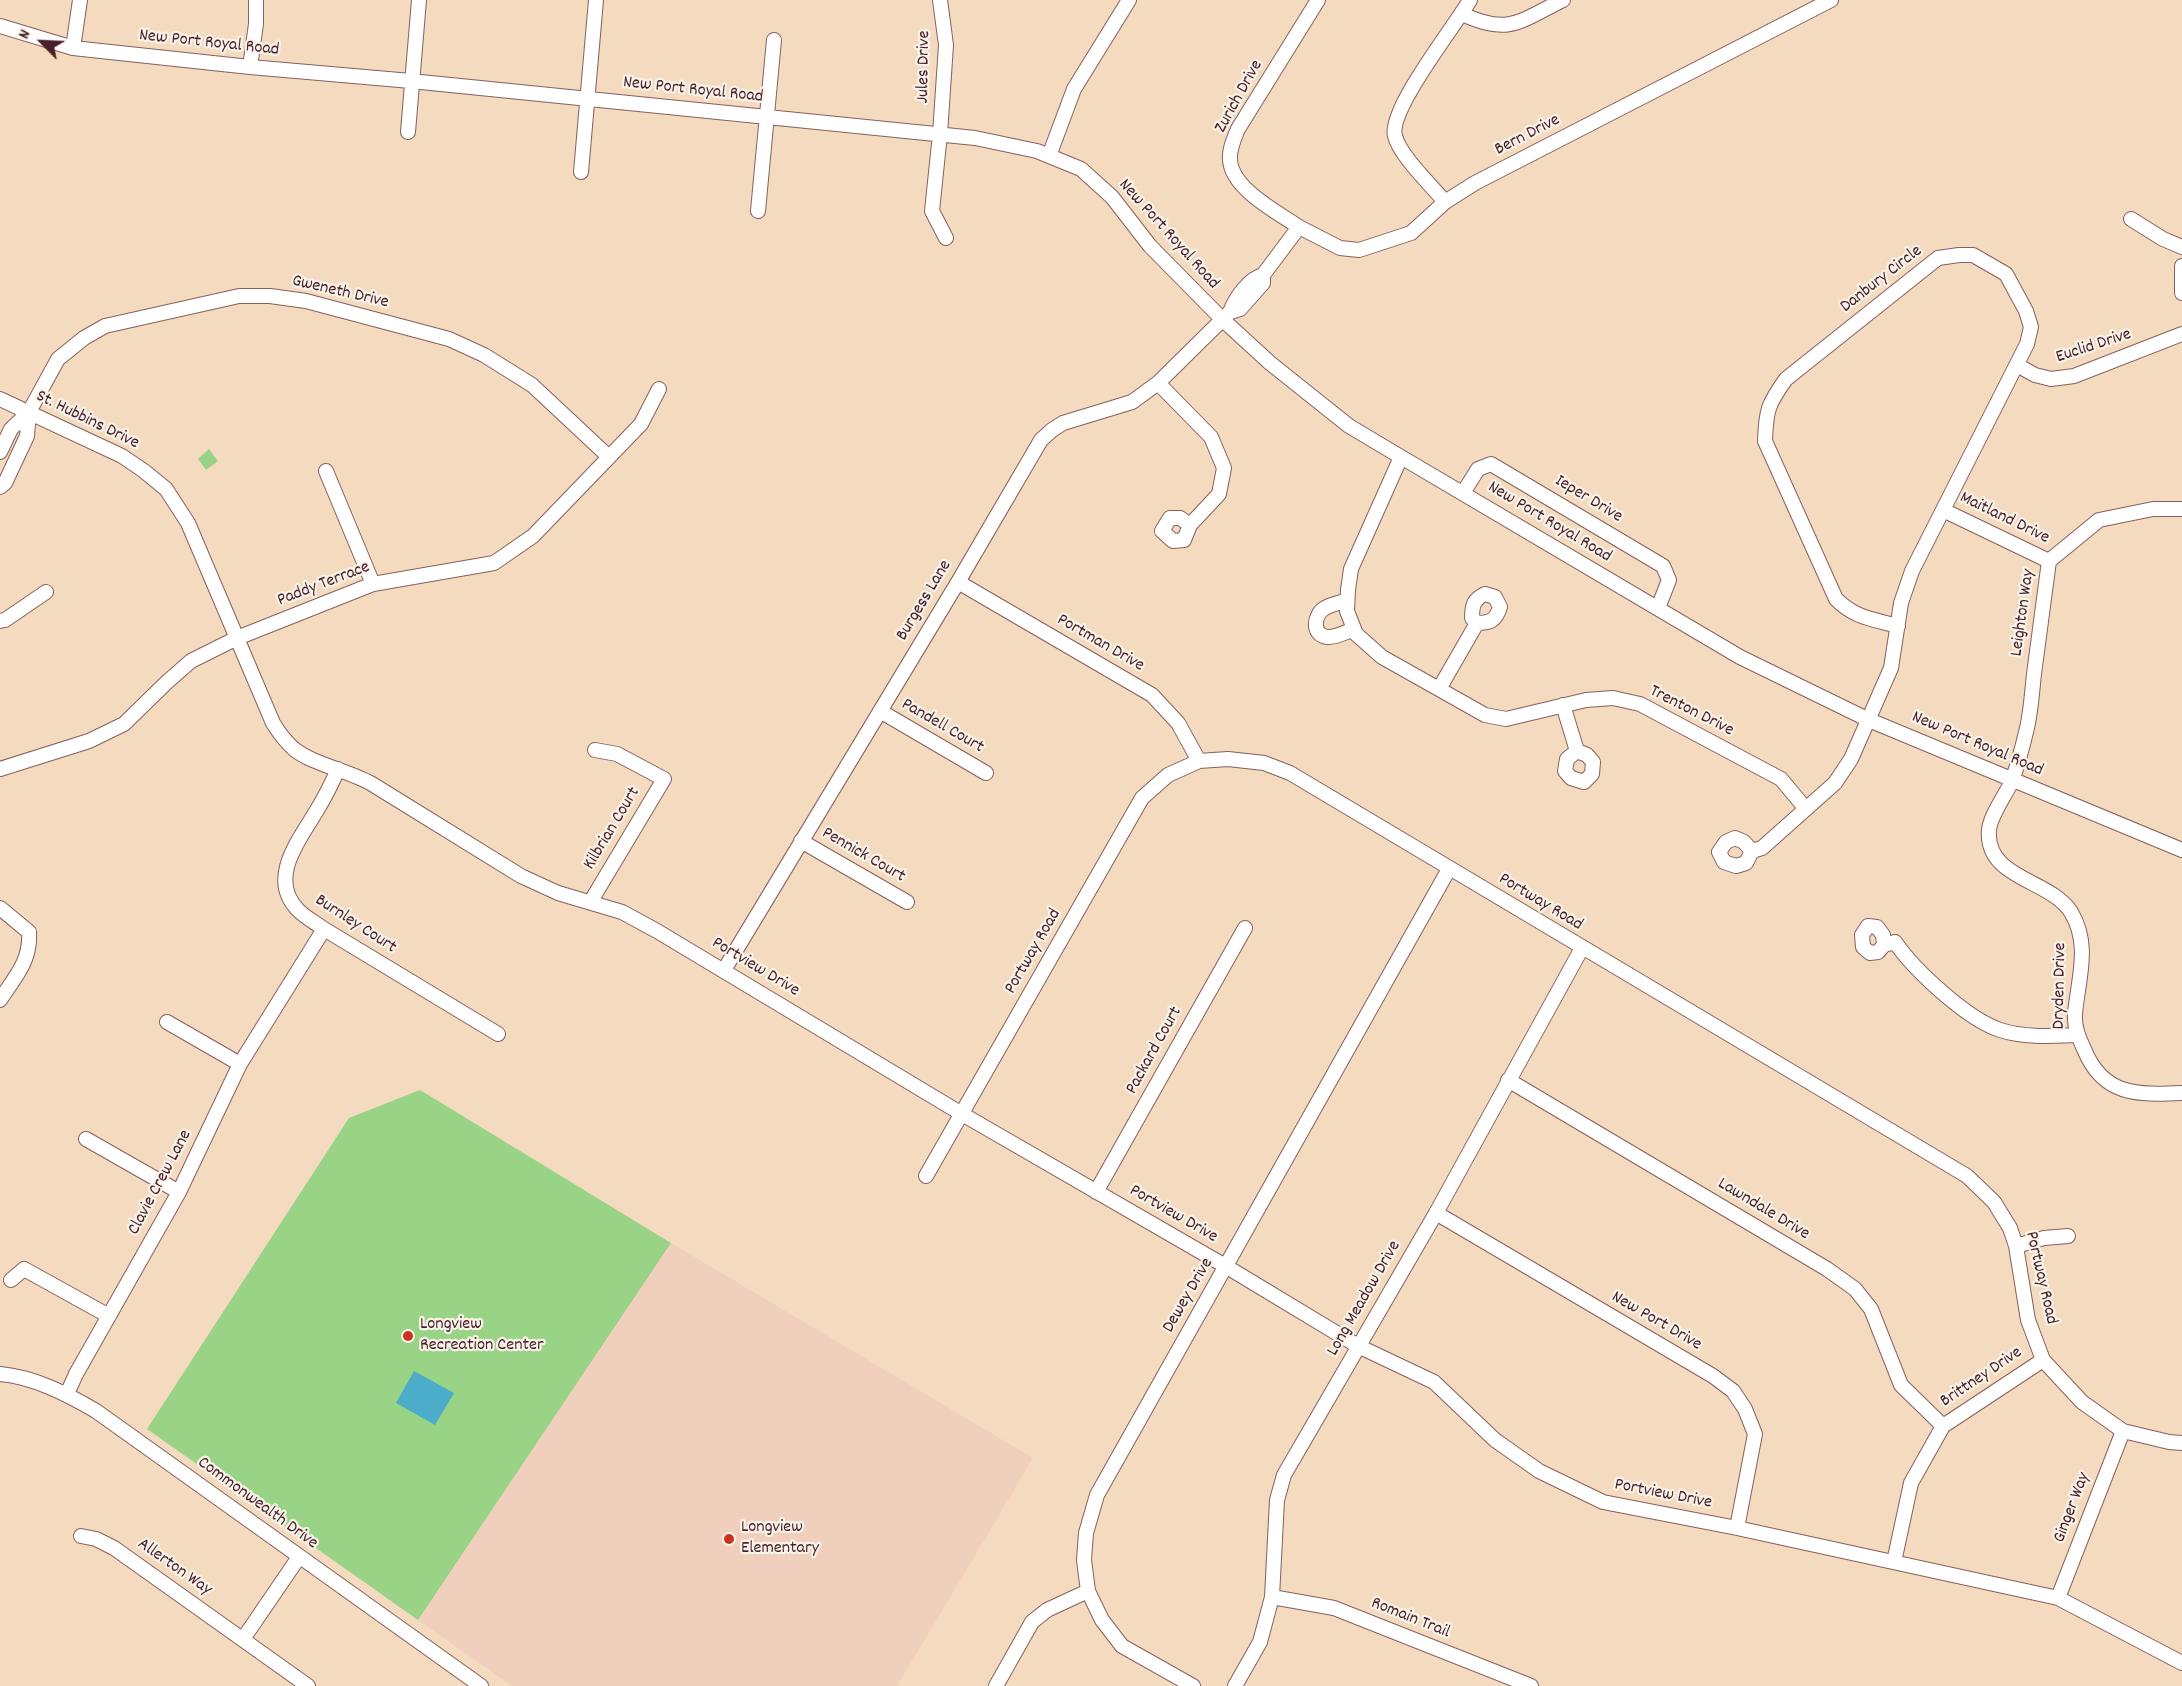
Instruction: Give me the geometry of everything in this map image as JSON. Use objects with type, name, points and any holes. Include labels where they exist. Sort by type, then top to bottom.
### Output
[{"type":"street","points":[[73,48],[80,0]]},
{"type":"street","points":[[250,68],[256,24],[256,0]]},
{"type":"street","points":[[408,132],[418,0]]},
{"type":"street","points":[[581,172],[596,0]]},
{"type":"street","name":"Jules Drive","points":[[940,0],[946,45],[932,211],[946,238]]},
{"type":"street","points":[[1049,156],[1074,89],[1129,0]]},
{"type":"street","name":"Zurich Drive","points":[[1299,226],[1249,192],[1236,178],[1230,161],[1232,143],[1238,129],[1318,0]]},
{"type":"street","points":[[1446,202],[1402,151],[1394,135],[1396,122],[1414,84],[1470,0]]},
{"type":"street","points":[[1462,14],[1482,23],[1511,25],[1563,0]]},
{"type":"street","name":"Bern Drive","points":[[1299,226],[1340,248],[1359,250],[1411,232],[1446,202],[1475,183],[1831,0]]},
{"type":"street","name":"New Port Royal Road","points":[[0,26],[73,48],[250,68],[411,81],[940,134],[975,138],[1037,151],[1081,169],[1112,197],[1150,246],[1226,315],[1270,363],[1349,426],[1740,657],[1869,720],[2182,850]]},
{"type":"street","points":[[758,211],[774,40]]},
{"type":"street","points":[[2131,219],[2163,239],[2182,247]]},
{"type":"street","points":[[1226,315],[1233,303],[1256,277],[1263,275],[1299,226]]},
{"type":"street","name":"Danbury Circle","points":[[1752,850],[1762,848],[1835,783],[1851,759],[1891,668],[1898,626],[1901,603],[1912,571],[2027,344],[2031,327],[2026,311],[2006,274],[1973,255],[1938,258],[1786,379],[1771,400],[1766,420],[1765,441],[1836,599],[1847,610],[1859,616],[1898,626]]},
{"type":"street","points":[[2182,266],[2182,293]]},
{"type":"street","name":"Gweneth Drive","points":[[29,412],[58,359],[84,338],[105,326],[239,296],[270,296],[306,301],[449,339],[484,355],[532,385],[609,457]]},
{"type":"street","name":"Burgess Lane","points":[[724,970],[1041,440],[1063,423],[1131,402],[1158,382],[1226,315]]},
{"type":"street","name":"Euclid Drive","points":[[2017,365],[2035,375],[2051,379],[2074,376],[2182,334]]},
{"type":"street","points":[[1158,382],[1211,437],[1224,468],[1219,494],[1190,525]]},
{"type":"street","name":"Paddy Terrace","points":[[0,769],[89,741],[124,724],[190,661],[237,638],[373,584],[494,563],[533,536],[641,424],[659,388]]},
{"type":"street","name":"St. Hubbins Drive","points":[[0,399],[122,456],[166,489],[188,523],[237,638]]},
{"type":"street","points":[[0,452],[11,429],[29,412]]},
{"type":"street","points":[[0,488],[5,483],[27,436],[29,412]]},
{"type":"street","points":[[1347,600],[1323,609],[1316,619],[1316,630],[1321,636],[1330,638],[1354,629],[1347,611],[1351,568],[1401,457]]},
{"type":"street","name":"Ieper Drive","points":[[1463,493],[1478,469],[1491,464],[1663,566],[1669,580],[1658,608]]},
{"type":"street","points":[[326,471],[373,584]]},
{"type":"street","name":"Leighton Way","points":[[2012,779],[2027,726],[2049,561],[2099,520],[2153,509],[2182,509]]},
{"type":"street","name":"Maitland Drive","points":[[1943,510],[2049,561]]},
{"type":"street","name":"Portman Drive","points":[[958,582],[1152,695],[1178,723],[1199,761]]},
{"type":"street","points":[[0,621],[5,620],[46,592]]},
{"type":"street","points":[[1439,689],[1477,623]]},
{"type":"street","name":"Trenton Drive","points":[[1354,629],[1356,634],[1382,657],[1485,715],[1506,719],[1586,700],[1613,698],[1640,704],[1781,779],[1806,809]]},
{"type":"street","name":"Portview Drive","points":[[237,638],[273,723],[296,751],[356,775],[521,876],[558,893],[622,912],[724,970],[962,1114],[1227,1267],[1358,1346],[1434,1382],[1504,1446],[1539,1471],[1603,1502],[1737,1528],[2058,1598],[2182,1663]]},
{"type":"street","points":[[1563,705],[1577,751]]},
{"type":"street","name":"Pandell Court","points":[[880,711],[986,773]]},
{"type":"street","name":"Kilbrian Court","points":[[591,901],[664,779],[617,754],[595,750]]},
{"type":"street","name":"Portway Road","points":[[926,1176],[1142,798],[1168,775],[1199,761],[1228,759],[1264,763],[1290,774],[1967,1176],[1994,1202],[2010,1228],[2016,1246],[2028,1320],[2043,1360],[2082,1402],[2123,1431],[2182,1443]]},
{"type":"street","name":"Burnley Court","points":[[338,769],[327,795],[288,859],[285,885],[294,904],[298,910],[324,929],[498,1034]]},
{"type":"street","name":"Dryden Drive","points":[[2012,779],[1989,828],[1990,846],[2002,866],[2057,898],[2071,912],[2081,938],[2083,957],[2075,1017],[2078,1035],[2090,1065],[2106,1082],[2125,1091],[2152,1094],[2182,1093]]},
{"type":"street","name":"Pennick Court","points":[[801,841],[907,902]]},
{"type":"street","name":"Dewey Drive","points":[[1193,1686],[1122,1646],[1102,1620],[1088,1591],[1084,1560],[1086,1533],[1097,1495],[1449,869]]},
{"type":"street","points":[[0,908],[28,932],[30,946],[26,960],[0,1000]]},
{"type":"street","name":"Packard Court","points":[[1096,1192],[1245,928]]},
{"type":"street","name":"Clavie Crew Lane","points":[[67,1394],[178,1192],[240,1064],[324,929]]},
{"type":"street","points":[[1884,945],[1895,942],[1932,984],[1972,1015],[1999,1030],[2033,1037],[2078,1035]]},
{"type":"street","name":"Long Meadow Drive","points":[[1235,1686],[1260,1642],[1272,1597],[1277,1500],[1284,1475],[1436,1213],[1582,948]]},
{"type":"street","points":[[167,1022],[240,1064]]},
{"type":"street","name":"Lawndale Drive","points":[[1508,1080],[1827,1269],[1855,1289],[1871,1309],[1901,1385],[1943,1426]]},
{"type":"street","points":[[86,1139],[178,1192]]},
{"type":"street","name":"New Port Drive","points":[[1436,1213],[1733,1391],[1745,1409],[1755,1434],[1737,1528]]},
{"type":"street","points":[[2016,1246],[2044,1238],[2068,1236]]},
{"type":"street","points":[[11,1280],[24,1269],[109,1316]]},
{"type":"street","name":"Brittney Drive","points":[[1894,1562],[1911,1483],[1943,1426],[2043,1360]]},
{"type":"street","name":"Commonwealth Drive","points":[[0,1374],[30,1381],[67,1394],[105,1418],[481,1686]]},
{"type":"street","name":"Ginger Way","points":[[2058,1598],[2123,1431]]},
{"type":"street","name":"Allerton Way","points":[[81,1536],[96,1539],[114,1548],[308,1686]]},
{"type":"street","points":[[243,1639],[299,1557]]},
{"type":"street","points":[[996,1686],[1032,1622],[1047,1610],[1088,1591]]},
{"type":"street","name":"Romain Trail","points":[[1272,1597],[1334,1608],[1530,1686]]},
{"type":"shaded area","name":"Longview Elementary","points":[[671,1243],[1033,1458],[897,1686],[512,1686],[418,1620]]},
{"type":"green space","points":[[209,449],[218,461],[206,470],[198,459]]},
{"type":"green space","name":"Longview Recreation Center","points":[[420,1090],[671,1243],[418,1620],[147,1429],[349,1118]]},
{"type":"water","points":[[414,1371],[454,1393],[435,1425],[396,1403]]},
{"type":"place","name":"Longview Recreation Center","points":[[408,1336]]},
{"type":"place","name":"Longview Elementary","points":[[729,1539]]}]
